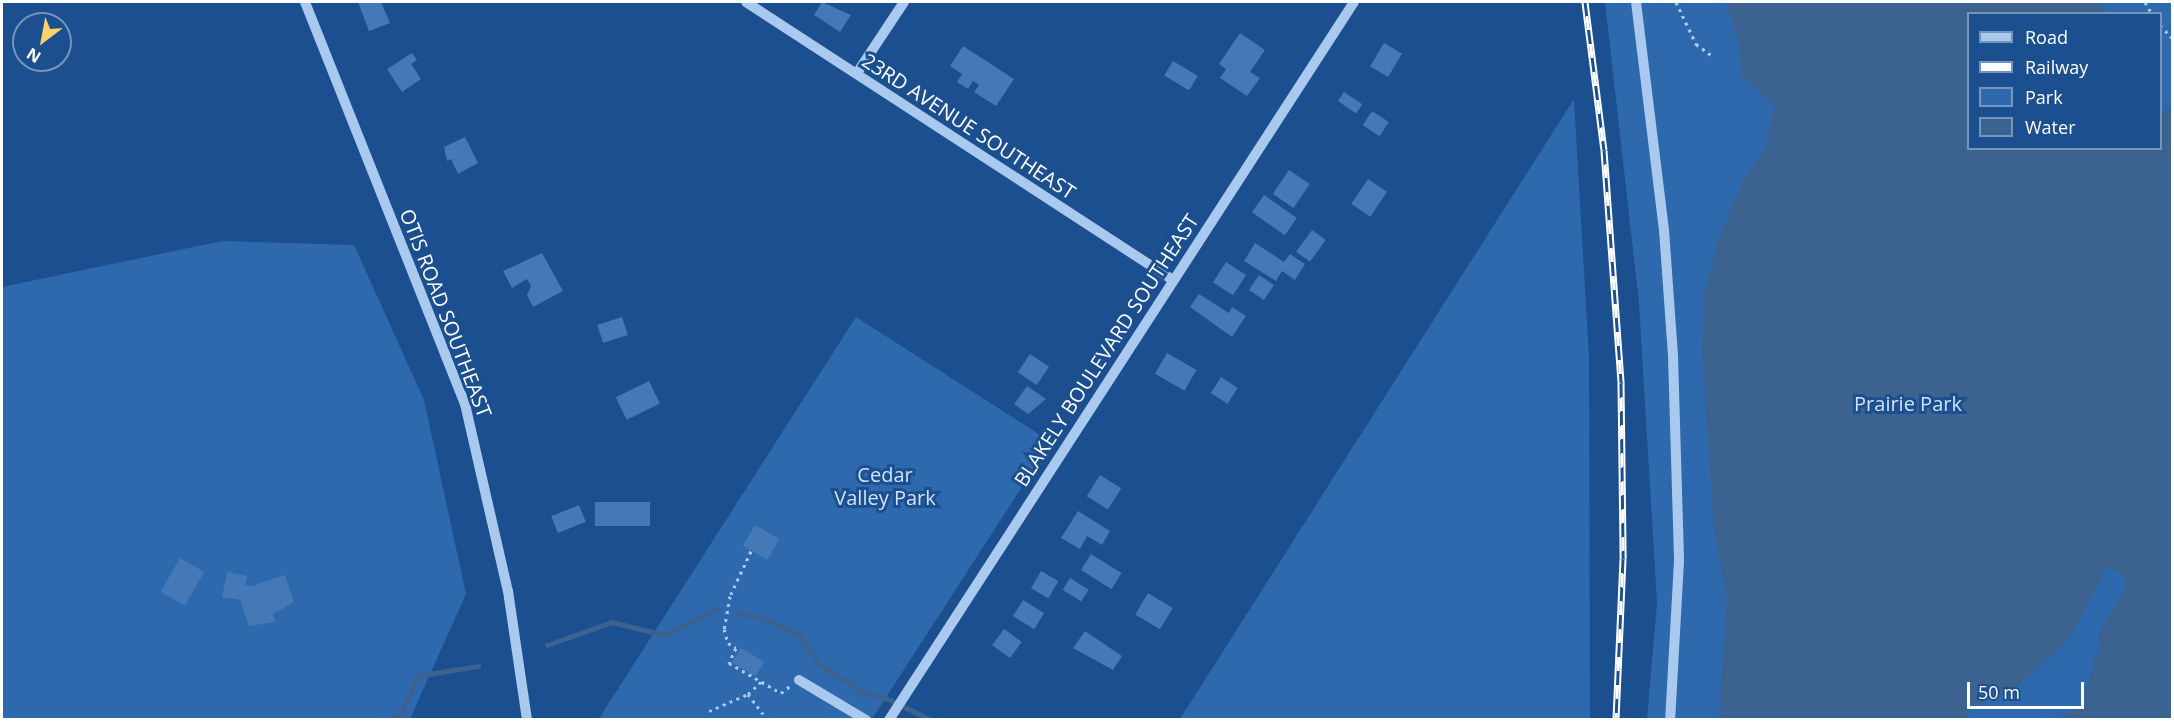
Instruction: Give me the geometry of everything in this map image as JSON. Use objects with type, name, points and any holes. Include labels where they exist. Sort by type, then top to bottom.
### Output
[{"type":"street","name":"OTIS ROAD SOUTHEAST","points":[[305,2],[465,404],[508,591],[527,720]]},
{"type":"street","name":"23RD AVENUE SOUTHEAST","points":[[746,2],[1173,280]]},
{"type":"street","points":[[857,74],[904,2]]},
{"type":"street","name":"BLAKELY BOULEVARD SOUTHEAST","points":[[889,720],[1354,2]]},
{"type":"street","points":[[1635,2],[1664,230],[1673,356],[1679,561],[1671,720]]},
{"type":"street","points":[[799,680],[866,720]]},
{"type":"path","points":[[1676,2],[1696,44],[1711,55]]},
{"type":"path","points":[[751,551],[730,596],[724,629],[728,643],[736,648],[729,663],[781,693],[799,680]]},
{"type":"path","points":[[709,711],[748,694],[761,682]]},
{"type":"path","points":[[748,694],[763,714]]},
{"type":"green space","name":"Prairie Park","points":[[1605,2],[2172,2],[2172,453],[2123,596],[2099,634],[2099,648],[2081,708],[2057,720],[1647,719],[1657,603],[1639,303]]},
{"type":"green space","points":[[1574,99],[1589,357],[1590,719],[1180,719]]},
{"type":"green space","points":[[222,241],[354,245],[424,400],[466,594],[410,719],[2,719],[2,287]]},
{"type":"green space","name":"Cedar Valley Park","points":[[856,317],[1051,442],[872,719],[598,720]]},
{"type":"water","name":"Prairie Park","points":[[1726,2],[2101,2],[2106,12],[1967,12],[1967,150],[2162,150],[2162,110],[2172,110],[2172,719],[2057,719],[2081,708],[2099,648],[2099,634],[2127,584],[2120,572],[2108,569],[2097,571],[2103,576],[2068,640],[2018,685],[1968,711],[1968,719],[1719,719],[1727,598],[1714,530],[1702,352],[1704,295],[1719,239],[1742,183],[1764,151],[1775,105],[1741,76],[1739,43]]},
{"type":"building","points":[[358,2],[381,2],[390,23],[369,31]]},
{"type":"building","points":[[822,2],[851,15],[840,32],[814,15]]},
{"type":"building","points":[[1240,33],[1265,50],[1250,72],[1260,78],[1247,96],[1220,78],[1226,69],[1219,64]]},
{"type":"building","points":[[1384,43],[1402,54],[1388,77],[1370,66]]},
{"type":"building","points":[[963,46],[1014,79],[996,106],[974,92],[979,85],[973,81],[968,89],[957,82],[962,74],[950,66]]},
{"type":"building","points":[[412,53],[417,60],[411,64],[421,79],[402,92],[387,69]]},
{"type":"building","points":[[1173,61],[1198,76],[1189,91],[1164,76]]},
{"type":"building","points":[[1344,92],[1362,104],[1356,113],[1338,101]]},
{"type":"building","points":[[1372,111],[1389,122],[1380,136],[1363,125]]},
{"type":"building","points":[[465,137],[478,163],[458,174],[451,159],[447,161],[444,147]]},
{"type":"building","points":[[1289,170],[1310,184],[1294,208],[1273,194]]},
{"type":"building","points":[[1368,179],[1387,192],[1370,217],[1351,204]]},
{"type":"building","points":[[1264,195],[1297,218],[1285,235],[1252,212]]},
{"type":"building","points":[[1312,230],[1326,240],[1310,262],[1296,252]]},
{"type":"building","points":[[1255,243],[1284,262],[1290,254],[1305,264],[1295,280],[1282,271],[1276,281],[1244,261]]},
{"type":"building","points":[[542,253],[563,291],[533,307],[527,295],[531,286],[527,279],[512,288],[503,271]]},
{"type":"building","points":[[1226,262],[1246,275],[1233,295],[1213,282]]},
{"type":"building","points":[[1259,275],[1274,285],[1264,300],[1249,290]]},
{"type":"building","points":[[1199,294],[1229,313],[1232,307],[1246,316],[1232,337],[1190,307]]},
{"type":"building","points":[[622,317],[628,335],[603,343],[597,325]]},
{"type":"building","points":[[1167,353],[1196,370],[1184,391],[1155,374]]},
{"type":"building","points":[[1030,354],[1049,367],[1037,385],[1018,372]]},
{"type":"building","points":[[1221,377],[1238,388],[1227,404],[1211,393]]},
{"type":"building","points":[[649,381],[660,403],[627,420],[616,397]]},
{"type":"building","points":[[1027,386],[1046,399],[1028,414],[1014,404]]},
{"type":"building","points":[[1100,475],[1121,488],[1108,509],[1087,496]]},
{"type":"building","points":[[595,502],[650,502],[650,526],[595,526]]},
{"type":"building","points":[[579,505],[586,522],[558,533],[551,516]]},
{"type":"building","points":[[1078,511],[1110,531],[1102,545],[1087,536],[1080,549],[1061,538]]},
{"type":"building","points":[[755,525],[779,539],[767,560],[743,546]]},
{"type":"building","points":[[1091,554],[1122,573],[1111,589],[1081,570]]},
{"type":"building","points":[[180,558],[204,572],[185,606],[160,592]]},
{"type":"building","points":[[1041,571],[1058,581],[1048,598],[1031,588]]},
{"type":"building","points":[[227,572],[247,576],[245,585],[252,586],[285,575],[294,602],[273,614],[275,622],[249,626],[240,600],[222,597]]},
{"type":"building","points":[[1070,578],[1089,590],[1081,602],[1063,590]]},
{"type":"building","points":[[1148,593],[1173,608],[1160,629],[1135,614]]},
{"type":"building","points":[[1023,600],[1044,613],[1034,629],[1013,616]]},
{"type":"building","points":[[1004,629],[1022,642],[1010,658],[992,645]]},
{"type":"building","points":[[1085,631],[1122,656],[1113,670],[1073,648]]},
{"type":"building","points":[[741,648],[764,662],[755,676],[732,663]]},
{"type":"waterway","points":[[547,645],[612,622],[665,635],[718,608]]},
{"type":"waterway","points":[[737,612],[768,620],[801,636],[819,664],[862,692],[891,700],[931,720]]},
{"type":"waterway","points":[[392,720],[402,712],[417,676],[478,666]]},
{"type":"railway","points":[[1585,2],[1604,150],[1621,383],[1623,559],[1616,720]]}]
